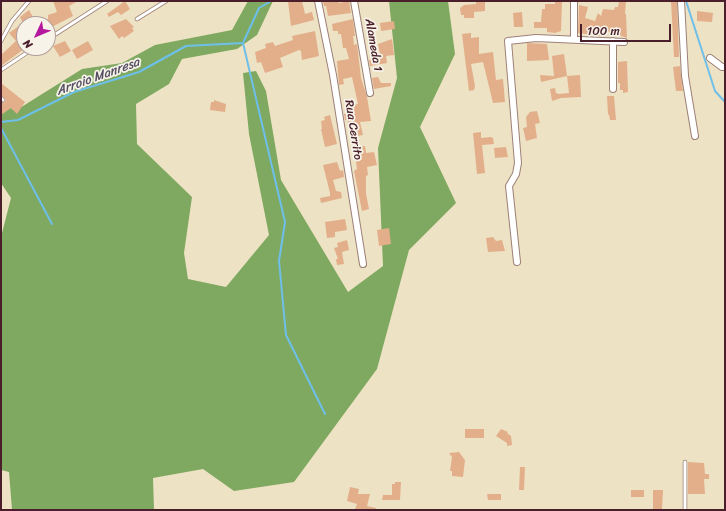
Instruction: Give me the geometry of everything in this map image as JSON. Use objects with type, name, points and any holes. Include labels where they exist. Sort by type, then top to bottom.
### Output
[{"type":"street","name":"Rua Cerrito","points":[[318,1],[333,75],[363,264]]},
{"type":"street","name":"Alameda 1","points":[[354,1],[370,93]]},
{"type":"street","points":[[574,1],[574,39]]},
{"type":"street","points":[[681,1],[684,76],[695,136]]},
{"type":"street","points":[[517,262],[509,186],[516,174],[518,162],[508,41],[536,38],[624,42]]},
{"type":"street","points":[[612,89],[613,41]]},
{"type":"street","points":[[710,58],[722,67],[725,67]]},
{"type":"lane","points":[[1,41],[12,21],[30,1]]},
{"type":"lane","points":[[56,34],[107,1]]},
{"type":"lane","points":[[137,19],[166,1]]},
{"type":"lane","points":[[1,70],[22,56]]},
{"type":"lane","points":[[685,462],[685,510]]},
{"type":"green space","points":[[248,1],[273,1],[257,35],[237,49],[182,59],[169,84],[136,104],[137,144],[192,197],[184,253],[188,279],[226,287],[269,235],[249,134],[243,73],[256,71],[266,91],[281,180],[348,292],[383,266],[378,148],[397,78],[389,1],[448,1],[455,54],[420,127],[456,203],[409,250],[377,369],[294,482],[234,491],[203,469],[153,478],[154,510],[12,510],[9,472],[1,470],[1,237],[11,198],[1,183],[1,101],[15,111],[82,69],[122,63],[155,45],[232,30]]},
{"type":"building","points":[[53,1],[78,1],[69,6],[73,16],[56,25],[56,16],[48,15],[57,12]]},
{"type":"building","points":[[125,1],[130,9],[121,15],[118,12],[109,17],[107,14]]},
{"type":"building","points":[[288,1],[302,1],[305,14],[312,12],[314,20],[291,26]]},
{"type":"building","points":[[323,1],[339,1],[339,3],[349,1],[351,13],[328,16],[326,6],[324,6]]},
{"type":"building","points":[[476,1],[485,1],[485,11],[474,12],[474,18],[464,18],[464,15],[461,15],[460,8],[464,5],[476,4]]},
{"type":"building","points":[[555,1],[562,1],[561,31],[555,33],[547,32],[547,28],[534,28],[534,22],[541,22],[542,9],[545,9],[545,4],[555,4]]},
{"type":"building","points":[[619,1],[626,1],[625,14],[627,38],[604,30],[602,36],[578,33],[579,5],[588,7],[585,18],[595,21],[598,13],[601,16],[603,9],[614,10],[615,7],[618,7]]},
{"type":"building","points":[[671,1],[677,1],[679,57],[674,57]]},
{"type":"building","points":[[29,10],[32,16],[21,16]]},
{"type":"building","points":[[697,11],[713,13],[712,22],[697,21]]},
{"type":"building","points":[[522,12],[523,27],[514,27],[513,13]]},
{"type":"building","points":[[126,19],[134,27],[132,28],[134,31],[124,38],[122,36],[119,39],[110,26]]},
{"type":"building","points":[[353,19],[355,36],[353,36],[354,45],[357,44],[361,78],[367,97],[371,121],[360,122],[363,135],[351,137],[349,124],[347,120],[345,120],[344,114],[347,113],[345,106],[358,104],[352,77],[343,79],[344,84],[339,85],[337,61],[349,59],[346,48],[343,48],[341,34],[338,34],[338,31],[333,31],[332,24]]},
{"type":"building","points":[[394,21],[395,29],[381,31],[380,23]]},
{"type":"building","points":[[16,28],[16,41],[9,33]]},
{"type":"building","points":[[315,31],[319,56],[302,60],[301,51],[299,50],[280,58],[283,67],[265,73],[261,62],[257,63],[255,52],[266,48],[265,44],[273,42],[275,46],[293,40],[292,36]]},
{"type":"building","points":[[471,33],[471,38],[479,37],[479,54],[493,52],[496,80],[503,79],[505,102],[493,103],[483,62],[471,64],[475,86],[474,90],[469,91],[462,34]]},
{"type":"building","points":[[392,39],[394,55],[386,56],[387,63],[370,66],[369,60],[373,59],[373,53],[380,54],[378,44]]},
{"type":"building","points":[[16,41],[16,55],[1,66],[1,55]]},
{"type":"building","points":[[65,41],[71,51],[60,57],[56,51],[56,45]]},
{"type":"building","points":[[88,41],[93,50],[77,59],[72,50]]},
{"type":"building","points":[[527,43],[547,44],[549,60],[527,61]]},
{"type":"building","points":[[564,54],[567,76],[541,82],[540,75],[554,76],[552,56]]},
{"type":"building","points":[[627,61],[628,92],[623,93],[623,90],[620,90],[620,83],[618,83],[618,62]]},
{"type":"building","points":[[680,66],[683,91],[676,91],[673,67]]},
{"type":"building","points":[[580,75],[581,97],[561,98],[552,101],[550,89],[555,88],[556,93],[559,94],[569,93],[567,76]]},
{"type":"building","points":[[378,77],[381,83],[391,83],[391,86],[374,89],[372,78]]},
{"type":"building","points":[[1,83],[25,102],[17,114],[11,108],[1,115],[1,102],[4,103],[6,100],[1,95]]},
{"type":"building","points":[[607,96],[614,96],[616,120],[610,120],[609,114],[608,115]]},
{"type":"building","points":[[214,100],[226,104],[225,112],[210,110],[211,102],[214,102]]},
{"type":"building","points":[[537,111],[540,123],[535,124],[537,138],[526,141],[523,128],[527,127],[526,117],[530,112]]},
{"type":"building","points":[[330,115],[337,144],[325,147],[321,129],[321,121],[325,120],[324,117]]},
{"type":"building","points":[[481,132],[481,138],[491,137],[493,138],[494,144],[482,145],[485,173],[477,174],[473,133]]},
{"type":"building","points":[[365,146],[366,153],[374,152],[377,165],[367,167],[368,175],[366,176],[366,194],[369,209],[362,211],[354,171],[357,169],[354,147]]},
{"type":"building","points":[[506,147],[508,157],[495,158],[494,148]]},
{"type":"building","points":[[337,162],[340,171],[343,170],[344,177],[333,180],[336,191],[341,192],[342,198],[321,203],[320,198],[330,196],[323,165]]},
{"type":"building","points":[[345,219],[347,230],[335,232],[335,237],[327,238],[325,222]]},
{"type":"building","points":[[389,228],[391,244],[379,246],[377,230]]},
{"type":"building","points":[[493,237],[496,241],[502,240],[505,251],[488,252],[486,238]]},
{"type":"building","points":[[347,240],[349,250],[342,252],[344,264],[337,265],[336,259],[338,259],[334,248],[338,247],[337,243]]},
{"type":"building","points":[[465,429],[484,429],[484,438],[465,438]]},
{"type":"building","points":[[501,429],[508,432],[507,433],[511,436],[512,445],[507,446],[507,443],[496,436]]},
{"type":"building","points":[[459,452],[465,460],[463,477],[452,476],[452,471],[450,471],[452,457],[449,453]]},
{"type":"building","points":[[688,462],[704,463],[705,474],[709,474],[709,479],[704,479],[705,494],[688,494]]},
{"type":"building","points":[[520,467],[525,467],[524,490],[519,490]]},
{"type":"building","points":[[395,482],[401,482],[400,500],[382,500],[383,495],[392,495],[392,484],[395,484]]},
{"type":"building","points":[[350,487],[359,489],[358,494],[370,494],[367,506],[376,508],[376,510],[355,509],[357,504],[347,501]]},
{"type":"building","points":[[631,490],[644,490],[644,497],[631,497]]},
{"type":"building","points":[[653,490],[663,490],[662,510],[653,510]]},
{"type":"building","points":[[487,494],[501,494],[501,500],[488,500]]},
{"type":"waterway","name":"Arroio Manresa","points":[[1,122],[18,120],[74,92],[139,72],[186,46],[243,43],[259,8],[271,1]]},
{"type":"waterway","points":[[686,1],[715,91],[725,102]]},
{"type":"waterway","points":[[243,43],[285,222],[279,261],[286,335],[325,414]]},
{"type":"waterway","points":[[1,128],[52,224]]}]
